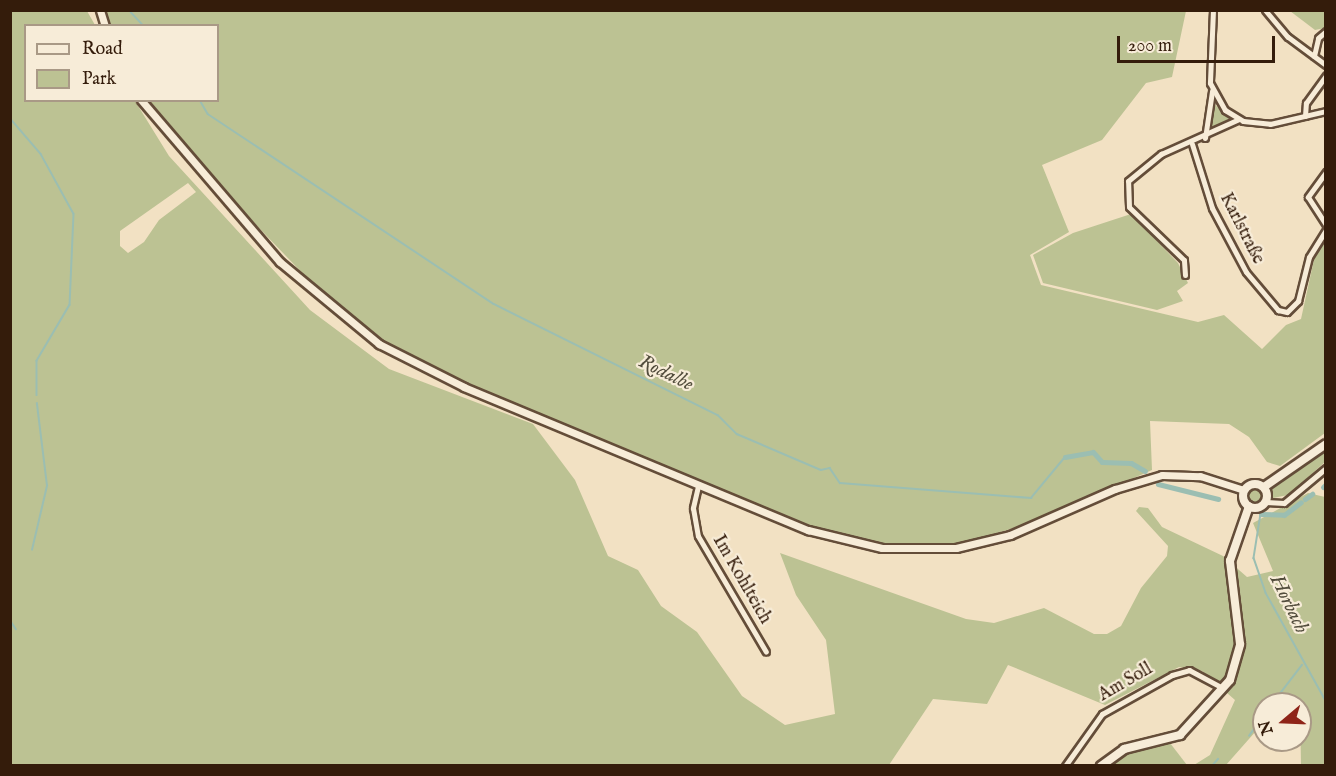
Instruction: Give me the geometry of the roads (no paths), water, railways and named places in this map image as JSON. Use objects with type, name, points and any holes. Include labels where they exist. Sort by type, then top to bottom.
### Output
[{"type":"main road","points":[[1101,765],[1124,749],[1180,735],[1223,688],[1239,652],[1230,561],[1249,506],[1244,490],[1252,484],[1264,487],[1326,444]]},
{"type":"main road","points":[[1249,506],[1266,502],[1264,487]]},
{"type":"street","points":[[1205,138],[1212,91],[1213,10]]},
{"type":"street","points":[[1265,10],[1326,66]]},
{"type":"street","points":[[1314,56],[1318,38],[1326,31]]},
{"type":"street","points":[[1305,116],[1306,103],[1326,75]]},
{"type":"street","points":[[1212,91],[1239,119]]},
{"type":"street","points":[[143,102],[280,262],[360,332],[425,370],[698,486],[826,536],[913,551],[1003,538],[1114,489],[1162,475],[1200,476],[1244,490]]},
{"type":"street","points":[[1185,275],[1184,260],[1129,207],[1127,186],[1133,173],[1155,157],[1192,144],[1239,119],[1275,124],[1326,111]]},
{"type":"street","name":"Karlstraße","points":[[1192,144],[1212,208],[1241,265],[1275,307],[1287,312],[1298,301],[1309,257],[1326,230]]},
{"type":"street","points":[[1326,172],[1308,197],[1326,225]]},
{"type":"street","points":[[1266,502],[1284,503],[1326,468]]},
{"type":"street","name":"Im Kohlteich","points":[[698,486],[693,508],[698,536],[766,652]]},
{"type":"street","name":"Am Soll","points":[[1065,765],[1102,714],[1172,675],[1189,670],[1223,688]]},
{"type":"waterway","name":"Rodalbe","points":[[129,10],[142,24]]},
{"type":"waterway","name":"Rodalbe","points":[[201,102],[208,114],[494,304],[718,415],[737,434],[821,470],[830,468],[840,483],[1031,498],[1065,457]]},
{"type":"waterway","points":[[10,118],[41,154],[74,214],[70,305],[37,361],[37,395]]},
{"type":"waterway","points":[[32,550],[47,486],[37,404]]},
{"type":"waterway","name":"Rodalbe","points":[[1065,457],[1093,452],[1102,462],[1131,463],[1145,471]]},
{"type":"waterway","name":"Rodalbe","points":[[1158,484],[1218,499]]},
{"type":"waterway","name":"Rodalbe","points":[[1323,487],[1326,484]]},
{"type":"waterway","name":"Rodalbe","points":[[1305,499],[1312,494]]},
{"type":"waterway","name":"Rodalbe","points":[[1261,514],[1284,515],[1301,502]]},
{"type":"waterway","name":"Horbach","points":[[1261,514],[1254,558],[1266,593],[1326,701]]},
{"type":"waterway","points":[[10,620],[16,629]]},
{"type":"waterway","points":[[1281,692],[1302,665]]},
{"type":"waterway","points":[[1249,736],[1252,732]]},
{"type":"waterway","points":[[1212,766],[1218,759]]}]
